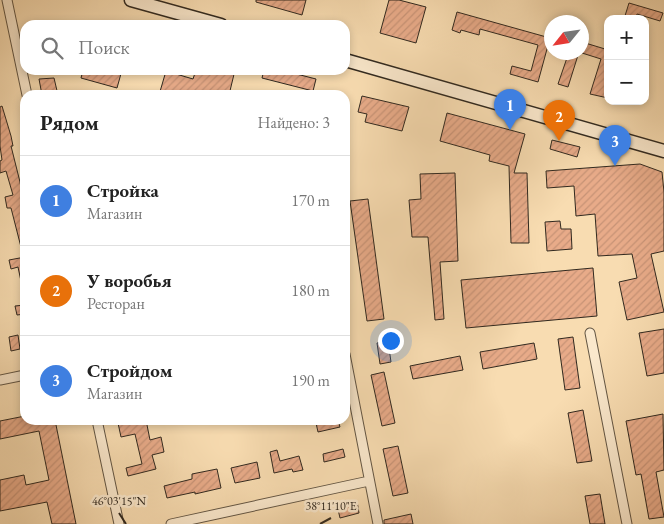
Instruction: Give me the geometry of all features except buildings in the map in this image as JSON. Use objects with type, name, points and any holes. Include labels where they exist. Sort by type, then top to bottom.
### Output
[{"type":"street","points":[[7,0],[20,59]]},
{"type":"street","points":[[131,0],[203,20]]},
{"type":"street","points":[[350,61],[664,151]]},
{"type":"street","points":[[24,75],[27,90]]},
{"type":"street","points":[[590,333],[627,524]]},
{"type":"street","points":[[0,380],[20,376]]},
{"type":"street","points":[[350,380],[378,524]]},
{"type":"street","points":[[98,425],[119,524]]},
{"type":"street","points":[[171,524],[369,481]]},
{"type":"place","name":"Стройка","points":[[510,130]]},
{"type":"place","name":"У воробья","points":[[559,141]]},
{"type":"place","name":"Стройдом","points":[[615,166]]}]
